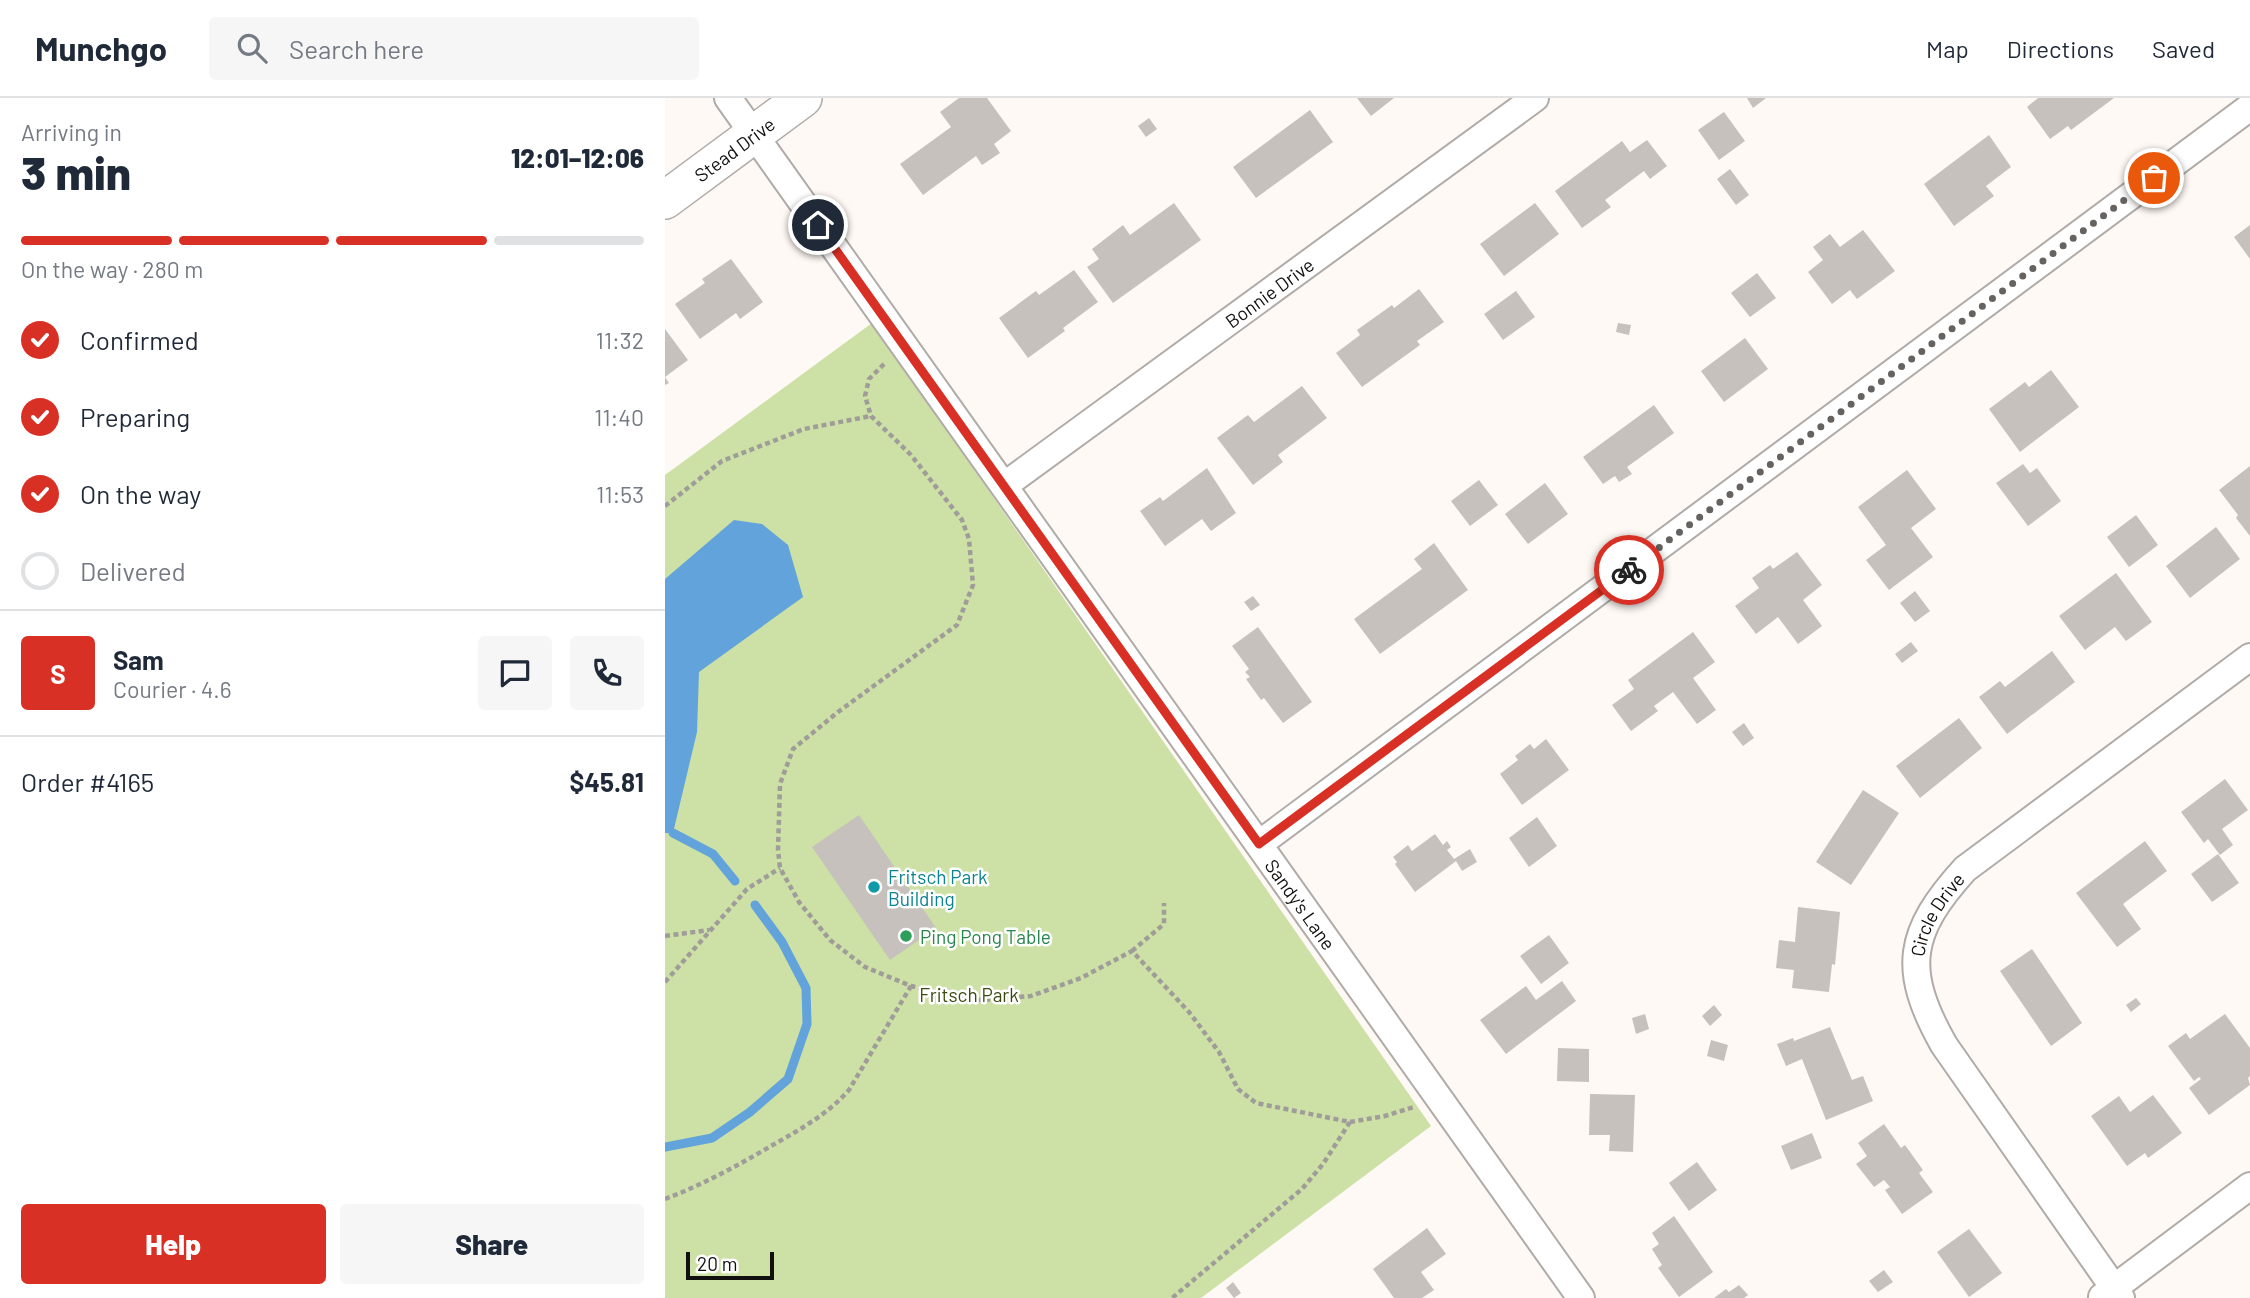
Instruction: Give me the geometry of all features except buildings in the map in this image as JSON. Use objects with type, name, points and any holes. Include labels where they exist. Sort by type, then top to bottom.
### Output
[{"type":"street","name":"Sandy's Lane","points":[[729,98],[1259,844],[1573,1295]]},
{"type":"street","name":"Stead Drive","points":[[665,200],[803,98]]},
{"type":"street","name":"Bonnie Drive","points":[[1005,485],[1535,98]]},
{"type":"street","points":[[1259,844],[2243,106]]},
{"type":"street","name":"Circle Drive","points":[[2111,1294],[1928,1017],[1916,972],[1918,947],[1923,925],[1940,897],[1965,869],[2250,657]]},
{"type":"street","points":[[2111,1294],[2250,1186]]},
{"type":"path","points":[[907,347],[869,379],[865,396],[871,416],[911,455],[962,520],[969,539],[973,585],[957,625],[838,712],[793,749],[780,784],[780,868],[799,902],[830,940],[865,967],[911,986],[981,1000],[1031,996],[1081,978],[1132,951],[1164,924],[1164,904]]},
{"type":"path","points":[[665,506],[722,461],[804,429],[871,416]]},
{"type":"path","points":[[665,982],[747,889],[780,868]]},
{"type":"path","points":[[665,936],[709,930]]},
{"type":"path","points":[[1132,951],[1189,1012],[1219,1052],[1238,1089],[1256,1103],[1350,1122],[1385,1116],[1413,1107],[1435,1095]]},
{"type":"path","points":[[665,1199],[740,1164],[804,1127],[838,1102],[849,1090],[911,986]]},
{"type":"path","points":[[1172,1298],[1302,1189],[1323,1164],[1350,1122]]},
{"type":"green space","name":"Fritsch Park","points":[[872,323],[1431,1126],[1201,1298],[665,1298],[665,475]]},
{"type":"water","points":[[734,520],[762,524],[788,545],[803,597],[699,672],[697,732],[673,833],[665,833],[665,579]]},
{"type":"waterway","points":[[673,833],[713,854],[735,881]]},
{"type":"waterway","points":[[665,1147],[712,1138],[750,1112],[788,1079],[807,1024],[806,988],[782,942],[755,905]]},
{"type":"way so far","points":[[1629,570],[2154,178]]},
{"type":"place","name":"Fritsch Park Building","points":[[874,887]]},
{"type":"place","name":"Ping Pong Table","points":[[906,936]]},
{"type":"route","points":[[818,225],[1259,844],[1629,570]]}]
